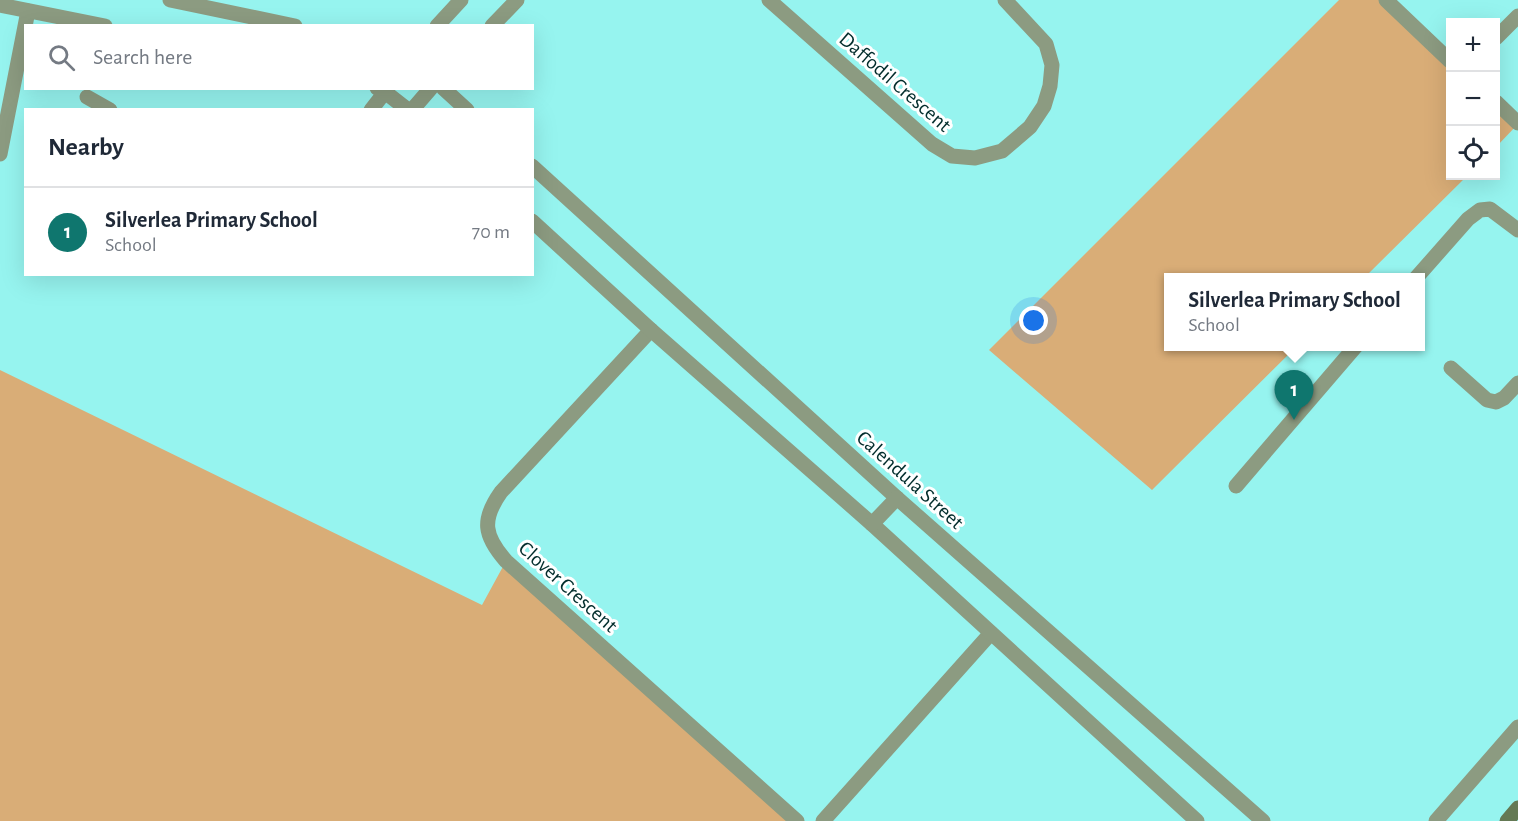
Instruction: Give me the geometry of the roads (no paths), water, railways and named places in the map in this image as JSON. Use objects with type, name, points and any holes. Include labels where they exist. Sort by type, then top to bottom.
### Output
[{"type":"main road","points":[[1507,821],[1518,808]]},
{"type":"street","points":[[170,0],[223,5],[288,24]]},
{"type":"street","points":[[439,24],[461,0]]},
{"type":"street","points":[[494,24],[517,0]]},
{"type":"street","name":"Daffodil Crescent","points":[[769,0],[932,144],[951,156],[975,158],[1002,151],[1030,126],[1044,106],[1050,86],[1052,65],[1046,45],[1005,0]]},
{"type":"street","points":[[1386,0],[1446,57]]},
{"type":"street","points":[[0,5],[95,24]]},
{"type":"street","points":[[25,24],[28,11]]},
{"type":"street","points":[[1500,34],[1518,16]]},
{"type":"street","points":[[0,154],[24,31]]},
{"type":"street","points":[[372,108],[383,90],[407,108]]},
{"type":"street","points":[[412,108],[429,90]]},
{"type":"street","points":[[444,90],[465,108]]},
{"type":"street","points":[[87,97],[106,108]]},
{"type":"street","points":[[1500,106],[1518,123]]},
{"type":"street","name":"Calendula Street","points":[[534,168],[897,498],[1263,821]]},
{"type":"street","points":[[1420,273],[1468,219],[1480,210],[1490,209],[1518,230]]},
{"type":"street","points":[[534,223],[651,330],[872,524],[1197,821]]},
{"type":"street","name":"Clover Crescent","points":[[651,330],[501,492],[491,506],[487,528],[496,550],[506,561],[797,821]]},
{"type":"street","points":[[1236,486],[1352,351]]},
{"type":"street","points":[[1451,368],[1487,400],[1496,402],[1504,398],[1518,383]]},
{"type":"street","points":[[872,524],[897,498]]},
{"type":"street","points":[[823,821],[991,633]]},
{"type":"street","points":[[1436,821],[1518,727]]},
{"type":"place","name":"Silverlea Primary School","points":[[1294,420]]}]
